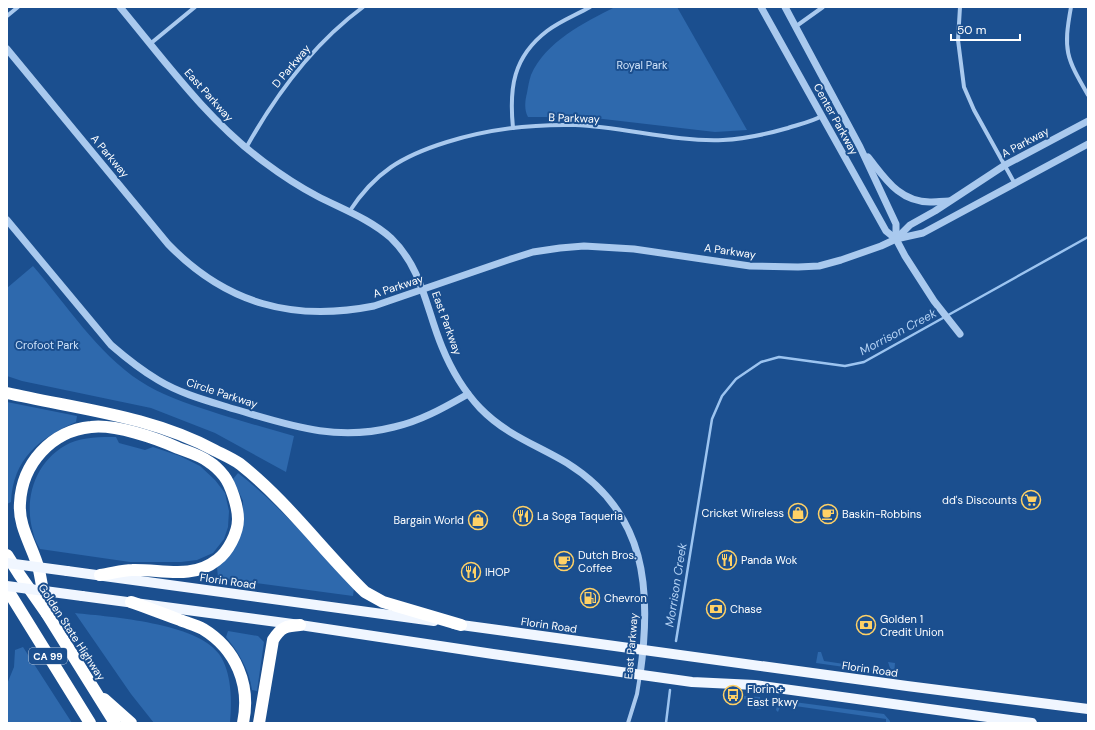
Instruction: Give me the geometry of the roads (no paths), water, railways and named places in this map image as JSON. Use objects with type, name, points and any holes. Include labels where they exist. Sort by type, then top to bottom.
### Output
[{"type":"highway","points":[[7,393],[139,420],[203,444],[239,463],[266,486],[365,592],[383,602],[461,625]]},
{"type":"highway","points":[[47,614],[39,569],[23,527],[20,504],[23,482],[33,461],[49,444],[69,432],[91,426],[114,428],[162,441],[208,461],[224,476],[234,496],[238,519],[232,541],[226,551],[217,560],[205,568],[193,572],[178,573],[131,570],[100,576]]},
{"type":"highway","name":"Golden State Highway","points":[[7,555],[47,614],[115,723]]},
{"type":"highway","name":"CA 99","points":[[7,587],[90,723]]},
{"type":"highway","points":[[131,602],[202,628],[220,642],[235,660],[244,688],[245,713],[243,723]]},
{"type":"highway","points":[[259,723],[273,640],[278,632],[286,626],[300,625]]},
{"type":"highway","points":[[93,688],[132,723]]},
{"type":"main road","name":"Florin Road","points":[[7,562],[643,651],[1088,709]]},
{"type":"main road","points":[[7,587],[300,625],[692,682],[755,685],[1032,723]]},
{"type":"street","points":[[7,16],[18,7]]},
{"type":"street","name":"East Parkway","points":[[120,7],[214,119],[246,148],[288,179],[348,212],[364,219],[391,239],[407,259],[419,279],[441,346],[456,376],[468,394],[480,408],[496,422],[513,434],[564,461],[584,476],[609,499],[621,515],[636,546],[643,579],[646,623],[637,694],[628,723]]},
{"type":"street","points":[[150,44],[195,7]]},
{"type":"street","name":"D Parkway","points":[[246,148],[275,100],[293,75],[313,52],[363,7]]},
{"type":"street","points":[[513,128],[511,107],[513,85],[525,54],[548,30],[590,7]]},
{"type":"street","name":"Center Parkway","points":[[761,7],[886,231],[896,239],[905,256],[934,301],[960,334]]},
{"type":"street","name":"Center Parkway","points":[[785,7],[860,147],[896,224],[896,239]]},
{"type":"street","points":[[795,27],[823,7]]},
{"type":"street","points":[[960,7],[958,40],[964,87],[974,110],[1015,184]]},
{"type":"street","points":[[1071,7],[1067,33],[1067,53],[1074,71],[1088,95]]},
{"type":"street","name":"A Parkway","points":[[7,49],[168,244],[192,266],[218,284],[257,302],[278,308],[321,313],[353,310],[374,306],[533,252],[576,246],[634,249],[750,266],[798,268],[819,266],[881,246],[896,239],[923,233],[1088,144]]},
{"type":"street","name":"B Parkway","points":[[348,212],[359,196],[375,179],[394,164],[404,158],[432,147],[464,137],[513,128],[550,125],[576,125],[701,140],[724,140],[768,134],[812,121],[822,116]]},
{"type":"street","name":"A Parkway","points":[[896,239],[910,225],[935,211],[1004,165],[1088,121]]},
{"type":"street","points":[[860,147],[891,187],[903,195],[916,200],[929,202],[949,201]]},
{"type":"street","name":"Circle Parkway","points":[[7,220],[112,345],[123,355],[158,380],[182,392],[290,426],[316,431],[346,433],[394,427],[417,420],[468,394]]},
{"type":"waterway","name":"Morrison Creek","points":[[676,641],[712,419],[722,396],[736,379],[761,362],[779,357],[845,366],[864,362],[1088,237]]},
{"type":"waterway","name":"Morrison Creek","points":[[666,723],[670,690]]},
{"type":"place","name":"dd's Discounts","points":[[1031,500]]},
{"type":"place","name":"Cricket Wireless","points":[[798,513]]},
{"type":"place","name":"Baskin-Robbins","points":[[828,514]]},
{"type":"place","name":"La Soga Taqueria","points":[[523,516]]},
{"type":"place","name":"Bargain World","points":[[478,520]]},
{"type":"place","name":"Panda Wok","points":[[727,560]]},
{"type":"place","name":"Dutch Bros. Coffee","points":[[564,561]]},
{"type":"place","name":"IHOP","points":[[471,572]]},
{"type":"place","name":"Chevron","points":[[590,598]]},
{"type":"place","name":"Chase","points":[[716,609]]},
{"type":"place","name":"Golden 1 Credit Union","points":[[866,625]]},
{"type":"place","name":"Florin + East Pkwy","points":[[733,695]]},
{"type":"park label","name":"Royal Park","points":[[642,65]]},
{"type":"park label","name":"Crofoot Park","points":[[47,345]]}]
